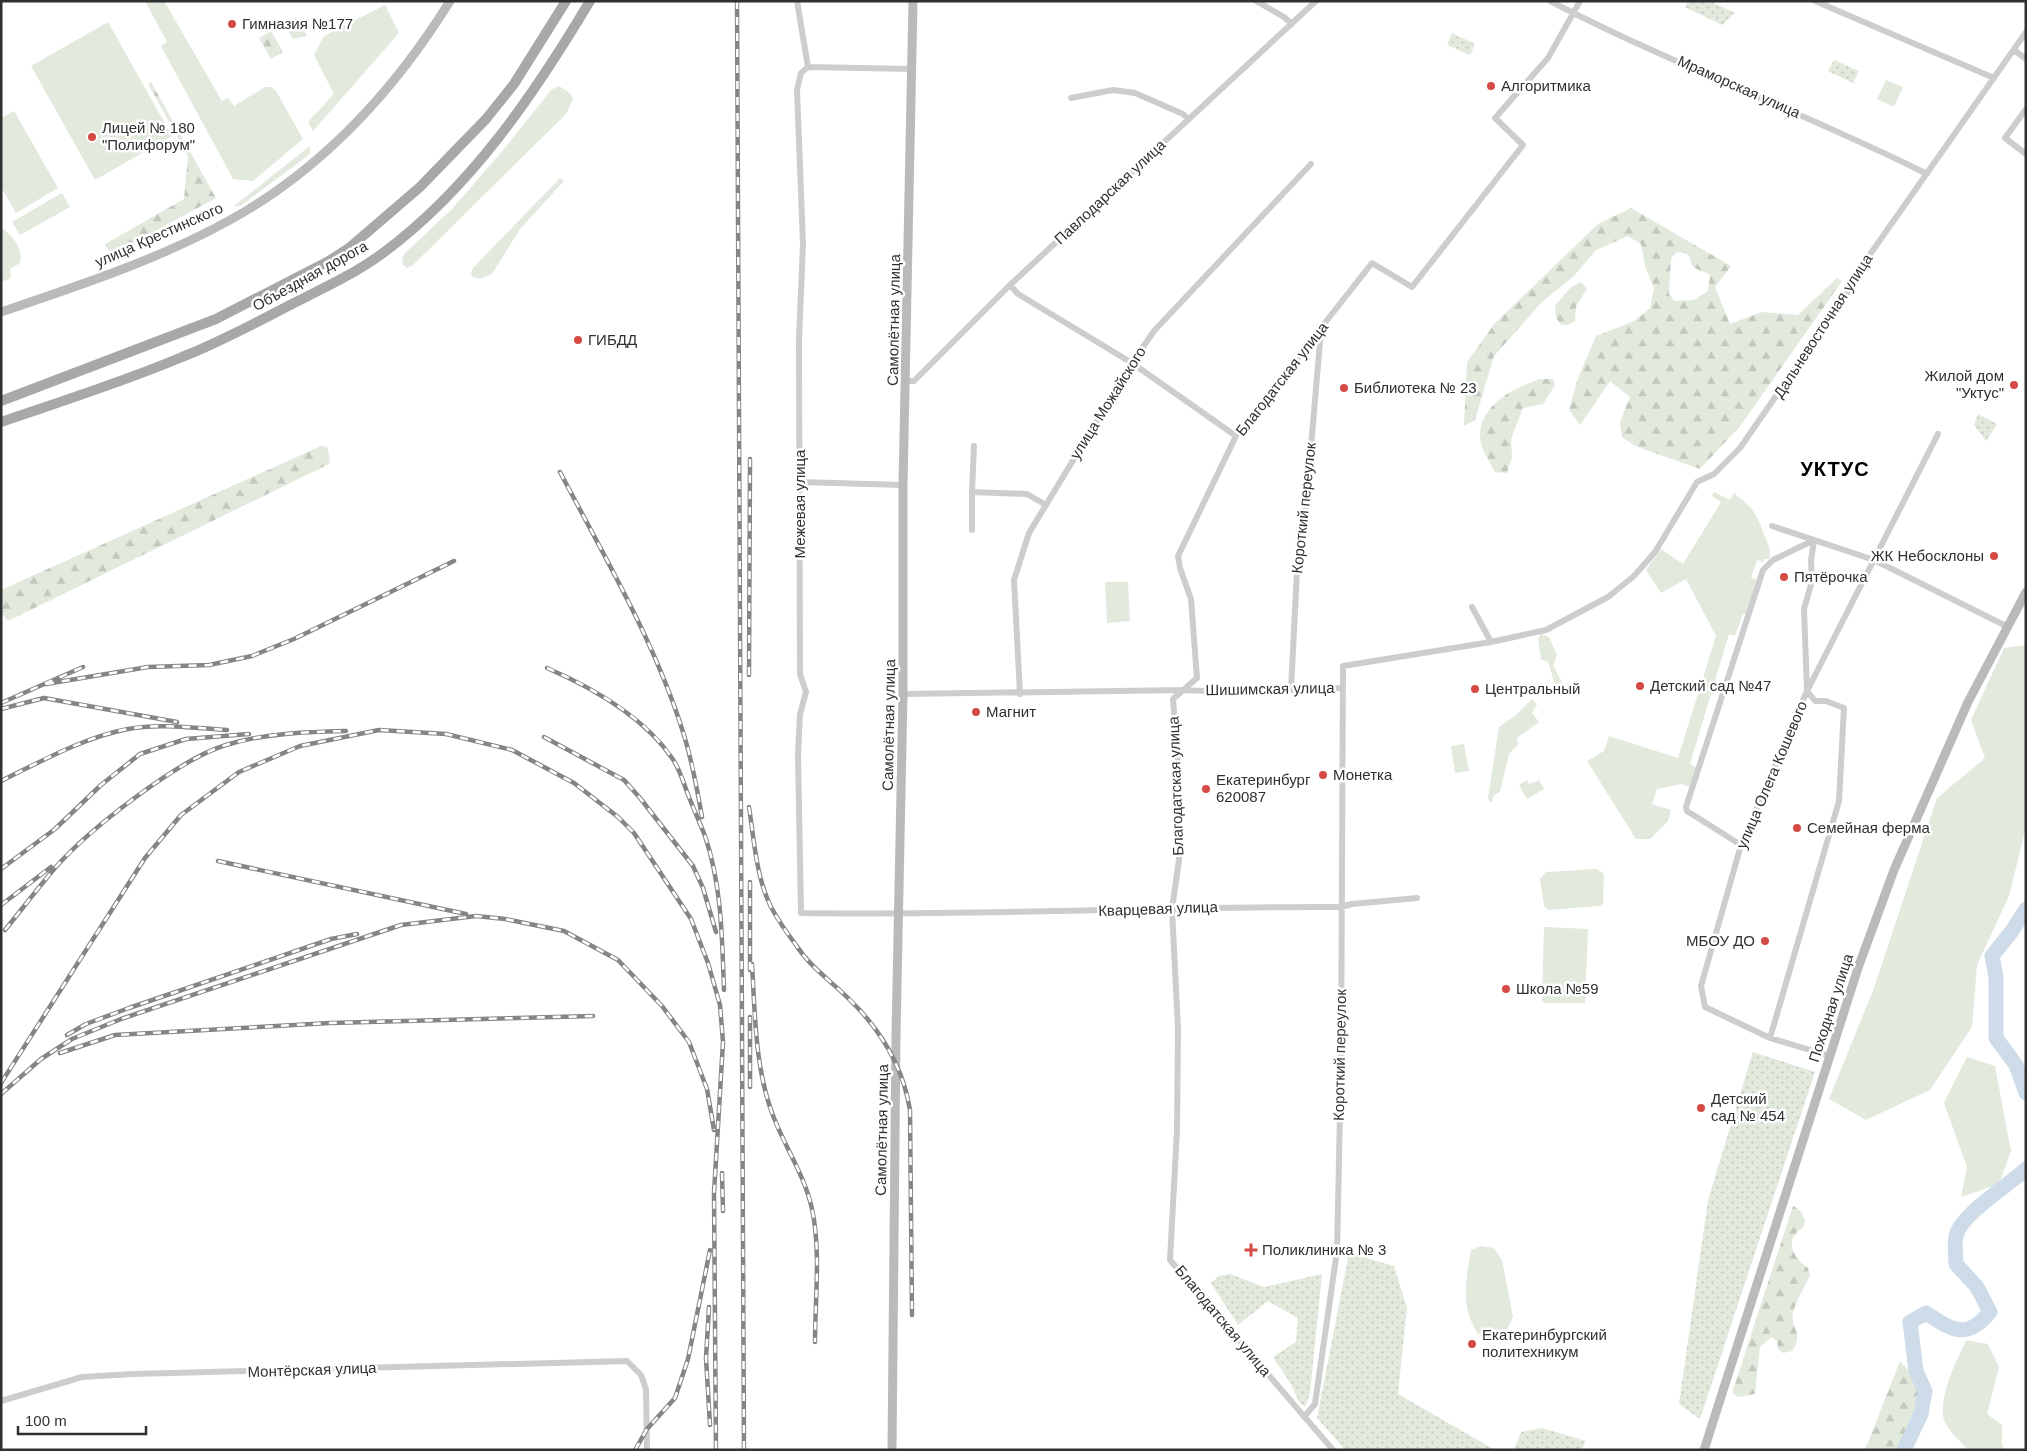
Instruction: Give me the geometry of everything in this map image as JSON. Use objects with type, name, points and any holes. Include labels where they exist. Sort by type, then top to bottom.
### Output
[{"type":"main road","name":"улица Крестинского","points":[[1,312],[70,288],[202,234],[250,208],[282,186],[322,155],[388,88],[421,47],[450,1]]},
{"type":"main road","name":"Объездная дорога","points":[[1,401],[216,319],[349,248],[420,187],[486,119],[514,84],[566,1]]},
{"type":"main road","name":"Объездная дорога","points":[[1,422],[181,358],[222,340],[335,282],[383,253],[436,206],[480,158],[522,107],[552,65],[590,1]]},
{"type":"main road","name":"Самолётная улица","points":[[892,1450],[898,915],[903,694],[903,485],[913,1]]},
{"type":"main road","name":"Походная улица","points":[[1704,1450],[1858,968],[1894,870],[1968,702],[2006,626],[2026,592]]},
{"type":"street","points":[[797,1],[808,67],[912,69]]},
{"type":"street","points":[[1256,1],[1284,17],[1292,24]]},
{"type":"street","name":"Павлодарская улица","points":[[906,381],[914,381],[1010,285],[1316,1]]},
{"type":"street","name":"Мраморская улица","points":[[1550,1],[1590,23],[1827,126],[1927,174]]},
{"type":"street","points":[[1573,13],[1580,1]]},
{"type":"street","points":[[1815,1],[1994,78]]},
{"type":"street","name":"Благодатская улица","points":[[1332,1450],[1170,1260],[1177,1130],[1178,1047],[1172,910],[1179,860],[1179,776],[1173,699],[1197,678],[1191,599],[1180,568],[1178,556],[1236,436],[1372,263],[1412,287],[1523,145],[1495,118],[1548,58],[1573,13]]},
{"type":"street","name":"Дальневосточная улица","points":[[1697,482],[1714,474],[1740,448],[1760,421],[1859,276],[1864,263],[2026,32]]},
{"type":"street","points":[[2014,50],[2026,59]]},
{"type":"street","name":"Межевая улица","points":[[808,67],[801,73],[797,90],[803,244],[799,339],[800,674],[806,692],[800,714],[798,755],[801,913],[898,915]]},
{"type":"street","points":[[1071,98],[1113,90],[1135,93],[1183,114],[1188,119]]},
{"type":"street","points":[[2026,109],[2004,138],[2026,154]]},
{"type":"street","name":"улица Можайского","points":[[1020,694],[1014,580],[1029,532],[1132,362],[1154,331],[1311,164]]},
{"type":"street","points":[[1010,285],[1018,294],[1132,362],[1236,436]]},
{"type":"street","name":"Короткий переулок","points":[[1291,689],[1299,532],[1305,517],[1321,328]]},
{"type":"street","name":"улица Олега Кошевого","points":[[1830,1056],[1770,1038],[1705,1007],[1701,986],[1741,846],[1807,691],[1938,434]]},
{"type":"street","points":[[972,530],[974,446]]},
{"type":"street","points":[[799,482],[903,485]]},
{"type":"street","name":"Шишимская улица","points":[[903,694],[1020,694],[1184,690],[1236,692],[1342,688],[1343,666],[1491,642],[1546,630],[1614,592],[1634,576],[1655,552],[1697,482]]},
{"type":"street","points":[[972,492],[1027,494],[1046,504]]},
{"type":"street","points":[[1772,526],[1874,560],[2006,626]]},
{"type":"street","points":[[1770,1038],[1839,801],[1844,708],[1826,701],[1815,702],[1807,691],[1804,609],[1812,581],[1811,561],[1814,540]]},
{"type":"street","points":[[1741,846],[1687,811],[1686,807],[1763,570],[1773,560],[1814,540]]},
{"type":"street","points":[[1472,607],[1491,642]]},
{"type":"street","name":"Короткий переулок","points":[[1304,1417],[1315,1404],[1337,1251],[1341,1067],[1342,688]]},
{"type":"street","name":"Кварцевая улица","points":[[898,915],[1172,910],[1214,907],[1341,908],[1352,904],[1417,898]]},
{"type":"street","name":"Монтёрская улица","points":[[1,1401],[82,1377],[125,1374],[627,1361],[641,1375],[646,1389],[647,1450]]},
{"type":"green space","points":[[145,1],[164,1],[222,101],[228,98],[234,106],[265,87],[271,87],[276,91],[303,139],[253,181],[233,179],[161,46],[167,42]]},
{"type":"green space","points":[[1685,1],[1710,1],[1735,13],[1722,25],[1685,7],[1687,3]]},
{"type":"green space","points":[[385,5],[399,33],[313,131],[308,122],[334,94],[314,55],[324,36]]},
{"type":"green space","points":[[296,17],[307,36],[293,39],[284,24]]},
{"type":"green space","points":[[108,22],[172,136],[95,180],[31,66]]},
{"type":"green space","points":[[271,31],[283,52],[271,59],[259,38]]},
{"type":"green space","points":[[1452,33],[1475,44],[1470,55],[1447,45]]},
{"type":"green space","points":[[1834,60],[1859,71],[1853,83],[1828,71]]},
{"type":"green space","points":[[1886,80],[1903,87],[1894,107],[1877,99]]},
{"type":"green space","points":[[151,82],[216,198],[111,255],[105,244],[184,199],[188,156],[148,84]]},
{"type":"green space","points":[[559,86],[570,93],[573,99],[566,114],[412,266],[407,268],[403,265],[402,258],[405,253],[452,209],[505,148],[551,90]]},
{"type":"green space","points":[[14,111],[58,188],[16,213],[1,187],[1,118]]},
{"type":"green space","points":[[310,146],[310,153],[305,158],[240,206],[234,206]]},
{"type":"green space","points":[[560,178],[564,181],[520,229],[492,274],[480,279],[473,277],[471,274],[473,268]]},
{"type":"green space","points":[[62,193],[70,207],[20,235],[12,222]]},
{"type":"green space","points":[[1631,208],[1731,266],[1715,287],[1730,324],[1762,312],[1798,315],[1837,278],[1842,281],[1741,425],[1700,469],[1635,446],[1622,437],[1620,422],[1630,397],[1610,381],[1580,425],[1569,410],[1577,381],[1596,336],[1634,321],[1650,308],[1654,288],[1645,266],[1641,244],[1628,236],[1596,250],[1574,276],[1542,302],[1494,356],[1475,420],[1464,426],[1467,362],[1495,323],[1598,224]],"holes":[[[1677,252],[1685,253],[1690,257],[1694,267],[1710,275],[1708,291],[1694,300],[1675,301],[1669,294],[1671,258]]]},
{"type":"green space","points":[[1,228],[16,243],[21,258],[20,263],[10,269],[11,277],[6,281],[1,280]]},
{"type":"green space","points":[[1581,282],[1587,289],[1576,306],[1575,321],[1567,325],[1560,324],[1556,317],[1555,306],[1571,287]]},
{"type":"green space","points":[[1540,379],[1553,379],[1555,385],[1543,404],[1523,408],[1511,439],[1512,457],[1507,473],[1495,472],[1480,441],[1482,425],[1486,415],[1500,399],[1520,387]]},
{"type":"green space","points":[[1978,414],[1997,424],[1986,441],[1974,425]]},
{"type":"green space","points":[[321,446],[327,447],[330,459],[329,464],[8,621],[1,613],[1,590]]},
{"type":"green space","points":[[1714,492],[1730,500],[1734,493],[1750,507],[1769,546],[1769,559],[1764,559],[1763,562],[1757,560],[1751,578],[1757,580],[1746,614],[1743,614],[1735,636],[1729,634],[1690,764],[1697,768],[1690,787],[1681,784],[1657,789],[1652,804],[1671,810],[1668,821],[1650,839],[1636,839],[1587,761],[1604,751],[1609,736],[1678,758],[1716,636],[1686,579],[1661,593],[1646,570],[1661,549],[1683,564],[1721,502],[1712,496]]},
{"type":"green space","points":[[1105,582],[1128,582],[1130,621],[1107,623]]},
{"type":"green space","points":[[1541,634],[1549,637],[1557,655],[1553,666],[1562,682],[1555,685],[1548,661],[1541,660],[1538,639]]},
{"type":"green space","points":[[2026,645],[2026,827],[2009,896],[1977,965],[1972,1027],[1930,1090],[1866,1120],[1829,1099],[1874,988],[1937,798],[1985,758],[1971,720],[2004,648]]},
{"type":"green space","points":[[1532,699],[1537,705],[1532,713],[1539,722],[1517,738],[1518,745],[1509,754],[1500,792],[1494,795],[1492,802],[1490,802],[1488,798],[1499,727],[1516,715]]},
{"type":"green space","points":[[1464,744],[1469,771],[1455,773],[1451,746]]},
{"type":"green space","points":[[1527,780],[1529,784],[1539,780],[1544,789],[1527,799],[1519,785]]},
{"type":"green space","points":[[1597,869],[1604,874],[1603,904],[1600,906],[1548,910],[1544,906],[1540,879],[1546,872]]},
{"type":"green space","points":[[1544,927],[1588,929],[1585,1003],[1544,1003],[1542,1000]]},
{"type":"green space","points":[[1753,1052],[1815,1072],[1700,1419],[1679,1404],[1708,1200]]},
{"type":"green space","points":[[1967,1057],[1995,1066],[2011,1151],[1999,1184],[1961,1197],[1967,1167],[1944,1103]]},
{"type":"green space","points":[[1793,1206],[1803,1214],[1804,1227],[1794,1237],[1792,1248],[1802,1264],[1808,1268],[1810,1275],[1798,1298],[1793,1313],[1793,1323],[1797,1335],[1796,1345],[1792,1351],[1783,1353],[1778,1349],[1777,1341],[1771,1337],[1760,1347],[1755,1394],[1738,1397],[1732,1393]]},
{"type":"green space","points":[[1481,1246],[1494,1248],[1502,1260],[1513,1317],[1507,1330],[1478,1334],[1469,1314],[1466,1283],[1471,1250]]},
{"type":"green space","points":[[1349,1253],[1394,1266],[1407,1308],[1398,1394],[1495,1450],[1345,1450],[1317,1418]]},
{"type":"green space","points":[[1230,1274],[1264,1287],[1322,1274],[1310,1393],[1305,1407],[1299,1402],[1291,1384],[1273,1357],[1296,1342],[1298,1318],[1268,1301],[1238,1325],[1211,1283],[1219,1276]]},
{"type":"green space","points":[[1966,1340],[1988,1344],[1999,1367],[1987,1414],[2002,1425],[2002,1444],[2004,1450],[1968,1450],[1953,1434],[1944,1420],[1944,1396],[1954,1366]]},
{"type":"green space","points":[[1900,1361],[1922,1386],[1911,1450],[1865,1450]]},
{"type":"green space","points":[[1542,1428],[1586,1441],[1581,1450],[1514,1450],[1521,1432]]},
{"type":"waterway","points":[[2026,909],[2012,931],[1992,956],[1996,977],[1996,1038],[2016,1065],[2026,1093]]},
{"type":"waterway","points":[[1904,1450],[1921,1414],[1925,1391],[1916,1371],[1910,1322],[1926,1313],[1944,1324],[1960,1330],[1974,1326],[1982,1321],[1990,1312],[1977,1287],[1956,1264],[1956,1236],[1960,1228],[1976,1210],[2026,1169]]},
{"type":"railway","points":[[737,1],[744,1450]]},
{"type":"railway","points":[[749,675],[750,459]]},
{"type":"railway","points":[[560,472],[611,567],[658,664],[686,743],[702,817]]},
{"type":"railway","points":[[46,684],[148,667],[209,665],[252,656],[294,639],[454,561]]},
{"type":"railway","points":[[1,703],[83,667]]},
{"type":"railway","points":[[547,668],[599,694],[632,716],[647,729],[675,762],[711,855],[720,913],[724,990]]},
{"type":"railway","points":[[1,709],[44,698],[177,722]]},
{"type":"railway","points":[[1,781],[78,744],[128,729],[165,726],[227,730]]},
{"type":"railway","points":[[1,1083],[145,858],[181,815],[239,772],[300,746],[379,730],[446,734],[512,750],[574,783],[618,817],[634,833],[691,919],[708,963],[720,1005],[723,1042],[714,1193],[716,1450]]},
{"type":"railway","points":[[5,930],[70,852],[111,816],[184,765],[207,753],[241,741],[301,733],[346,731]]},
{"type":"railway","points":[[1,869],[55,829],[101,785],[140,754],[186,739],[249,734]]},
{"type":"railway","points":[[544,737],[624,780],[640,798],[693,866],[703,888],[716,932]]},
{"type":"railway","points":[[749,807],[759,871],[771,907],[808,960],[871,1023],[896,1064],[907,1094],[910,1110],[912,1315]]},
{"type":"railway","points":[[218,861],[466,914]]},
{"type":"railway","points":[[1,905],[51,867]]},
{"type":"railway","points":[[750,882],[750,970]]},
{"type":"railway","points":[[1,1094],[41,1059],[72,1039],[121,1019],[401,925],[476,916],[505,919],[564,931],[618,960],[662,1006],[689,1042],[707,1089],[714,1130]]},
{"type":"railway","points":[[67,1035],[86,1024],[129,1008],[331,939],[357,934]]},
{"type":"railway","points":[[752,964],[755,1022],[763,1081],[774,1118],[805,1185],[815,1225],[817,1258],[815,1342]]},
{"type":"railway","points":[[60,1053],[115,1035],[330,1023],[593,1016]]},
{"type":"railway","points":[[750,1017],[750,1087]]},
{"type":"railway","points":[[722,1173],[723,1211]]},
{"type":"railway","points":[[635,1450],[647,1429],[675,1398],[688,1359],[710,1250]]},
{"type":"railway","points":[[709,1307],[706,1358],[710,1425]]},
{"type":"place","name":"Гимназия №177","points":[[232,24]]},
{"type":"place","name":"Алгоритмика","points":[[1491,86]]},
{"type":"place","name":"Лицей № 180 \"Полифорум\"","points":[[92,137]]},
{"type":"place","name":"ГИБДД","points":[[578,340]]},
{"type":"place","name":"Жилой дом \"Уктус\"","points":[[2014,385]]},
{"type":"place","name":"Библиотека № 23","points":[[1344,388]]},
{"type":"place","name":"ЖК Небосклоны","points":[[1994,556]]},
{"type":"place","name":"Пятёрочка","points":[[1784,577]]},
{"type":"place","name":"Детский сад №47","points":[[1640,686]]},
{"type":"place","name":"Центральный","points":[[1475,689]]},
{"type":"place","name":"Магнит","points":[[976,712]]},
{"type":"place","name":"Монетка","points":[[1323,775]]},
{"type":"place","name":"Екатеринбург 620087","points":[[1206,789]]},
{"type":"place","name":"Семейная ферма","points":[[1797,828]]},
{"type":"place","name":"МБОУ ДО","points":[[1765,941]]},
{"type":"place","name":"Школа №59","points":[[1506,989]]},
{"type":"place","name":"Детский сад № 454","points":[[1701,1108]]},
{"type":"place","name":"Поликлиника № 3","points":[[1251,1250]]},
{"type":"place","name":"Екатеринбургский политехникум","points":[[1472,1344]]},
{"type":"district","name":"УКТУС","points":[[1835,469]]}]
